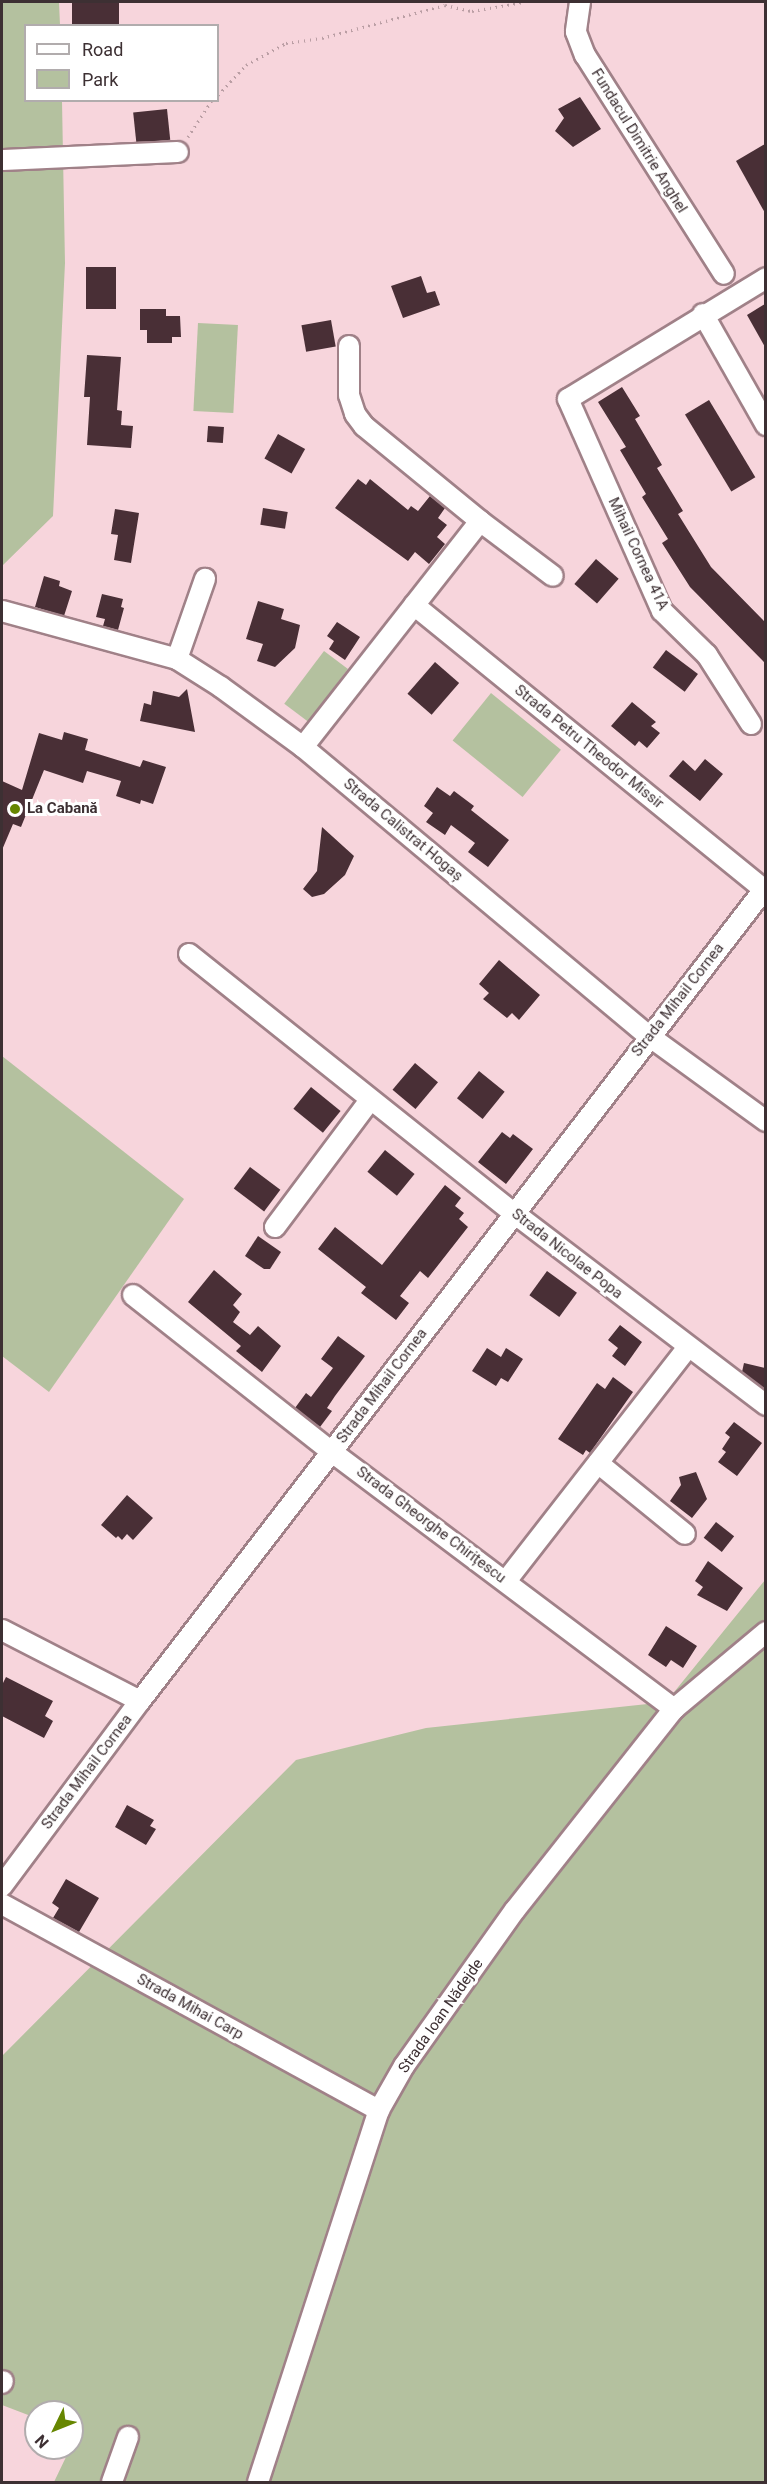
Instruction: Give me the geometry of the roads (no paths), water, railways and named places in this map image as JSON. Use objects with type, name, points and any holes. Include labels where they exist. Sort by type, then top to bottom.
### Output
[{"type":"street","name":"Fundacul Dimitrie Anghel","points":[[580,2],[576,32],[585,56],[723,274]]},
{"type":"street","points":[[2,159],[178,152]]},
{"type":"street","points":[[765,278],[703,314],[765,425]]},
{"type":"street","name":"Mihail Cornea 41A","points":[[703,314],[568,399],[662,611],[707,655],[751,724]]},
{"type":"street","points":[[348,346],[349,395],[355,414],[364,426],[480,521],[552,576]]},
{"type":"street","points":[[303,747],[480,521]]},
{"type":"street","points":[[177,659],[205,579]]},
{"type":"street","name":"Strada Petru Theodor Missir","points":[[414,604],[765,888]]},
{"type":"street","name":"Strada Calistrat Hogaș","points":[[2,611],[177,659],[221,687],[303,747],[649,1036],[765,1121]]},
{"type":"street","name":"Strada Mihail Cornea","points":[[2,1886],[140,1701],[765,888]]},
{"type":"street","name":"Strada Nicolae Popa","points":[[189,954],[514,1213],[765,1405]]},
{"type":"street","points":[[275,1227],[370,1100]]},
{"type":"street","name":"Strada Gheorghe Chirițescu","points":[[133,1295],[332,1452],[674,1709]]},
{"type":"street","points":[[506,1581],[688,1347]]},
{"type":"street","points":[[598,1463],[685,1534]]},
{"type":"street","points":[[2,1630],[140,1701]]},
{"type":"street","name":"Strada Ioan Nădejde","points":[[258,2482],[379,2110],[404,2066],[515,1910],[674,1709],[765,1632]]},
{"type":"street","name":"Strada Mihai Carp","points":[[2,1904],[379,2110]]},
{"type":"street","points":[[112,2482],[128,2437]]},
{"type":"place","name":"La Cabană","points":[[15,809]]}]
